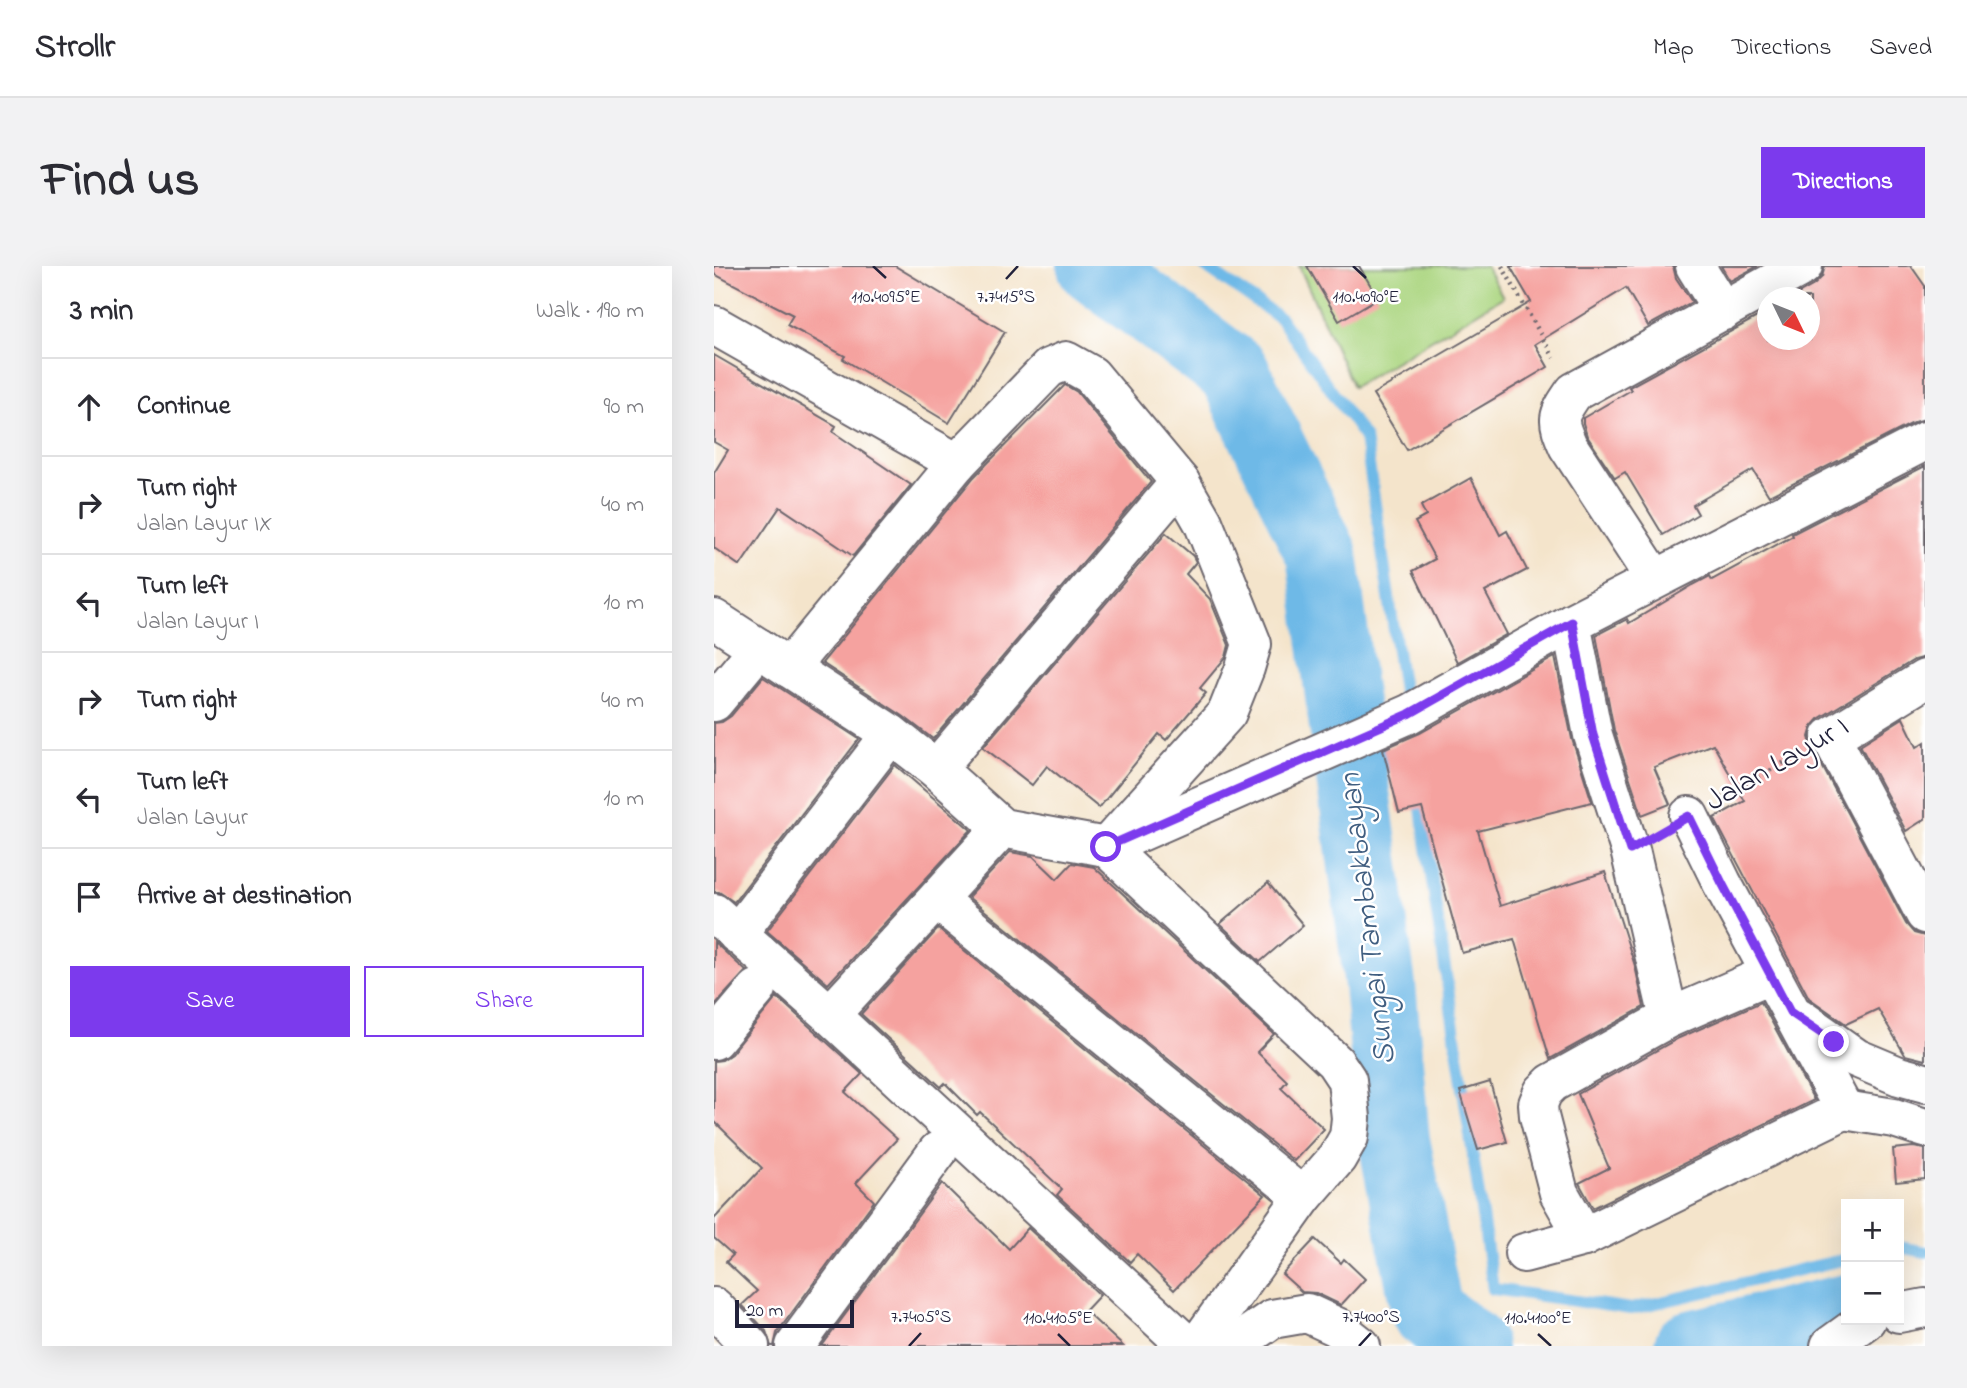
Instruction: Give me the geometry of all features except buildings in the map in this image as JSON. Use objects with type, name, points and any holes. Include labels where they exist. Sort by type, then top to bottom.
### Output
[{"type":"street","points":[[1695,266],[1723,311]]},
{"type":"street","points":[[1655,579],[1568,446],[1560,426],[1560,413],[1574,392],[1803,266]]},
{"type":"street","points":[[714,325],[957,463]]},
{"type":"street","points":[[714,702],[774,658],[1049,368],[1066,360],[1091,374],[1180,482],[1203,522],[1252,643],[1227,713],[1106,847]]},
{"type":"street","points":[[1106,847],[1409,714],[1572,622],[1925,441]]},
{"type":"street","points":[[936,769],[1180,482]]},
{"type":"street","points":[[714,619],[891,734],[936,769],[1002,828],[1106,847],[1335,1062],[1347,1080],[1351,1118],[1349,1137],[1337,1158],[1303,1197],[1197,1346]]},
{"type":"street","points":[[1572,622],[1593,735],[1630,850],[1669,1018]]},
{"type":"street","name":"Jalan Layur I","points":[[1830,737],[1925,679]]},
{"type":"street","points":[[891,734],[726,924],[830,1015],[1188,1346]]},
{"type":"street","points":[[1830,737],[1925,914]]},
{"type":"street","points":[[1689,816],[1844,1110]]},
{"type":"street","points":[[830,1015],[1002,828]]},
{"type":"street","points":[[937,900],[1303,1197]]},
{"type":"street","points":[[1584,1237],[1559,1193],[1539,1116],[1538,1104],[1543,1092],[1552,1083],[1669,1018],[1770,974]]},
{"type":"street","points":[[714,1040],[757,989]]},
{"type":"street","points":[[1790,1012],[1856,1058],[1899,1076],[1925,1083]]},
{"type":"street","points":[[1524,1253],[1584,1237],[1844,1110],[1894,1118],[1925,1128]]},
{"type":"street","points":[[794,1346],[938,1151]]},
{"type":"street","points":[[714,1307],[750,1346]]},
{"type":"street","points":[[1904,1312],[1925,1308]]},
{"type":"street","points":[[1233,1346],[1272,1319],[1307,1313],[1338,1327],[1361,1346]]},
{"type":"street","points":[[1830,1346],[1859,1325]]},
{"type":"path","points":[[1502,266],[1574,392]]},
{"type":"path","name":"Jalan Layur I","points":[[1689,816],[1830,737]]},
{"type":"green space","points":[[1299,266],[1486,266],[1503,297],[1353,387]]},
{"type":"waterway","name":"Sungai Tambakbayan","points":[[1093,266],[1234,372],[1322,555],[1380,985],[1394,1140],[1427,1312],[1471,1346]]},
{"type":"waterway","points":[[1204,266],[1280,318],[1365,438],[1406,710]]},
{"type":"waterway","points":[[1419,794],[1493,1289],[1631,1309],[1841,1260]]},
{"type":"waterway","points":[[1904,1248],[1925,1252]]},
{"type":"waterway","name":"Sungai Tambakbayan","points":[[1690,1346],[1841,1311]]},
{"type":"route","points":[[1106,847],[1409,714],[1572,622],[1593,735],[1630,850],[1689,816],[1790,1012],[1834,1042]]}]
